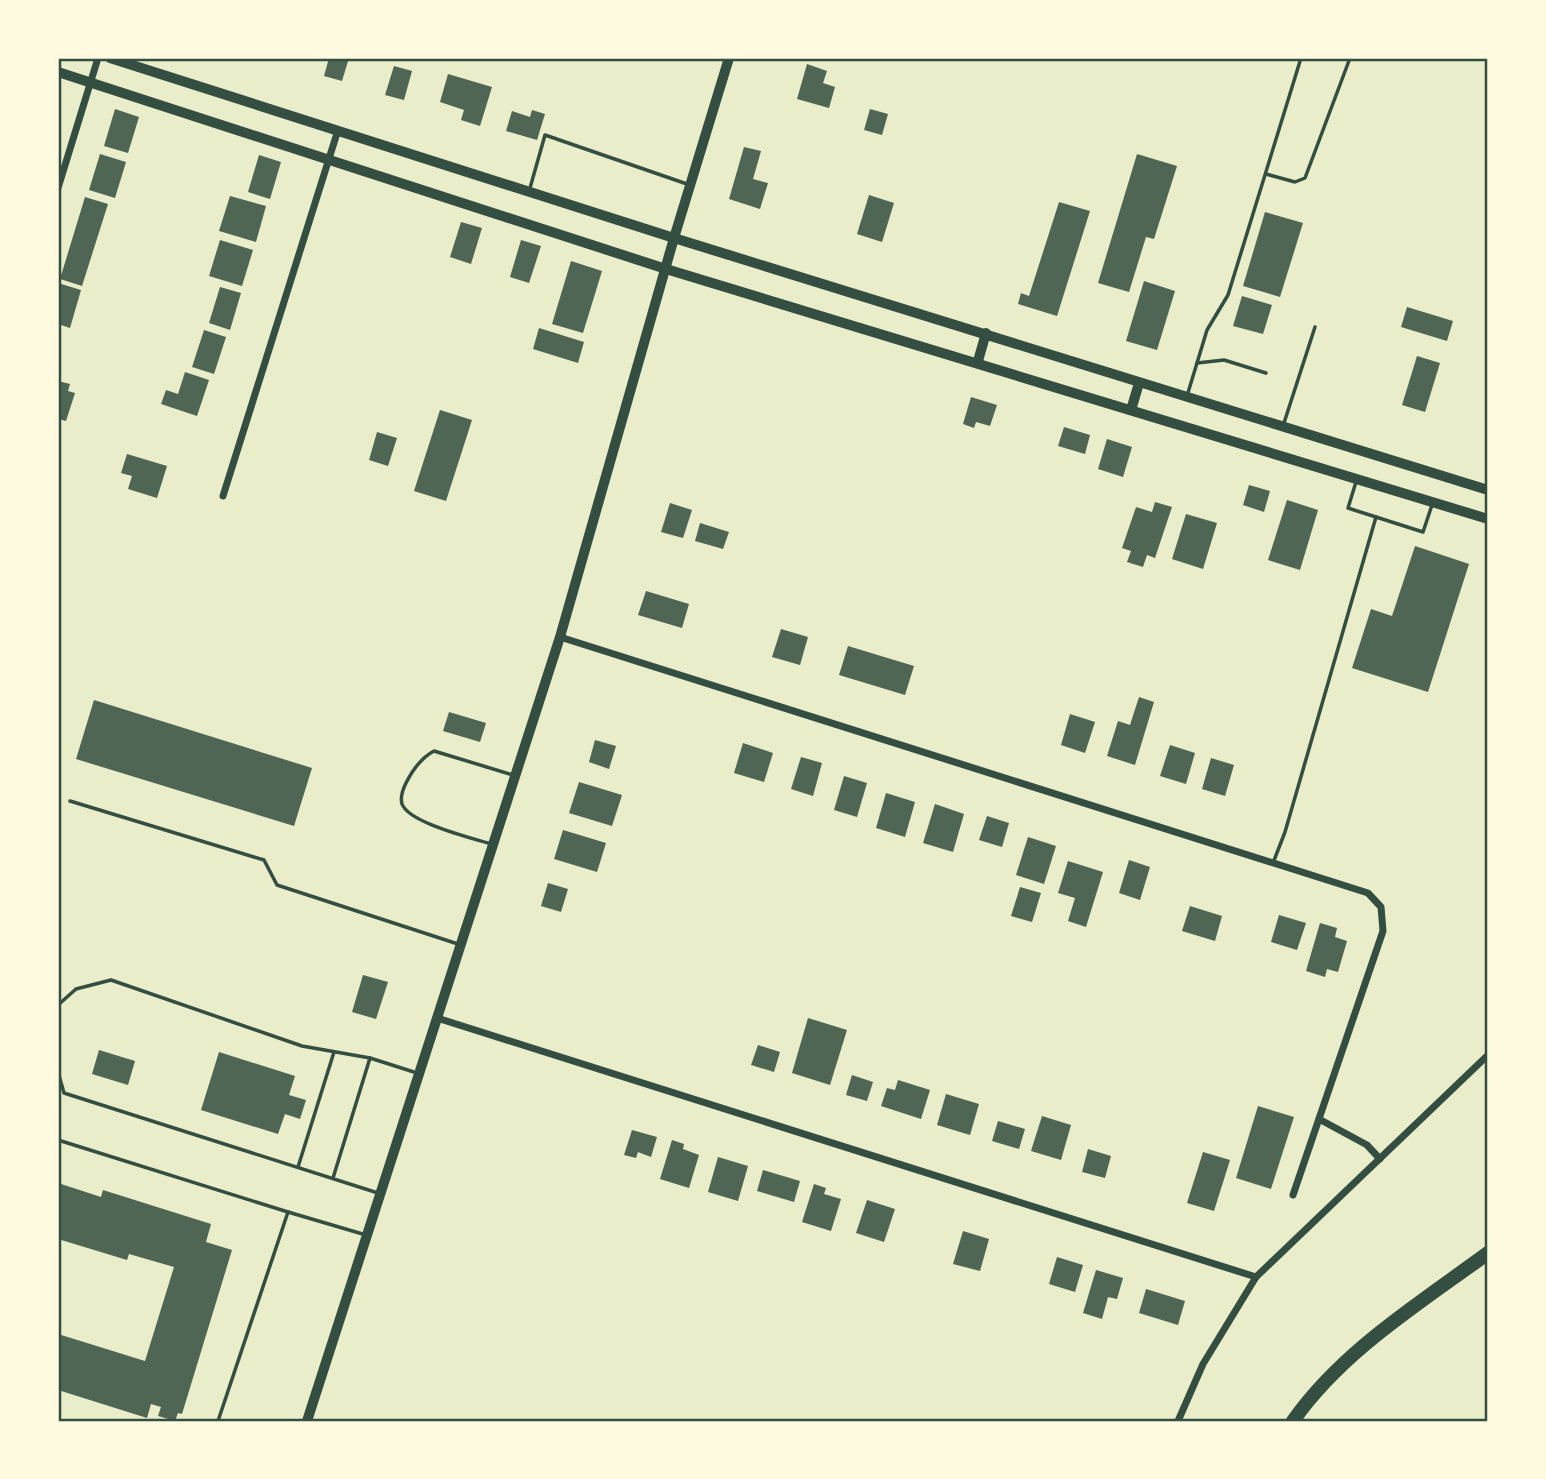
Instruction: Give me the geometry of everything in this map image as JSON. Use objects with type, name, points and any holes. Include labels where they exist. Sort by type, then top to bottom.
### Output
[{"type":"highway","points":[[1293,1421],[1338,1368],[1488,1253]]},
{"type":"main road","points":[[110,58],[674,238],[1488,490]]},
{"type":"main road","points":[[307,1421],[559,638],[674,238],[729,58]]},
{"type":"main road","points":[[58,72],[666,269],[978,361],[1488,519]]},
{"type":"main road","points":[[978,361],[986,333]]},
{"type":"main road","points":[[1131,410],[1139,383]]},
{"type":"street","points":[[58,188],[98,58]]},
{"type":"street","points":[[223,496],[338,130]]},
{"type":"street","points":[[559,638],[1368,893],[1381,908],[1383,931],[1293,1195]]},
{"type":"street","points":[[437,1018],[1256,1277]]},
{"type":"street","points":[[1178,1421],[1203,1364],[1256,1277],[1488,1055]]},
{"type":"street","points":[[1319,1119],[1367,1146],[1380,1159]]},
{"type":"lane","points":[[1187,398],[1207,330],[1228,295],[1301,58]]},
{"type":"lane","points":[[1266,174],[1296,182],[1305,178],[1350,58]]},
{"type":"lane","points":[[530,190],[545,135],[690,185]]},
{"type":"lane","points":[[1282,428],[1315,327]]},
{"type":"lane","points":[[1197,363],[1224,360],[1266,373]]},
{"type":"lane","points":[[1357,480],[1348,508],[1423,532],[1433,502]]},
{"type":"lane","points":[[1273,863],[1285,832],[1376,517]]},
{"type":"lane","points":[[493,845],[437,828],[402,805],[402,792],[424,756],[434,751],[515,776]]},
{"type":"lane","points":[[70,801],[264,860],[277,885],[461,945]]},
{"type":"lane","points":[[58,1005],[76,989],[111,979],[302,1045],[370,1058],[419,1073]]},
{"type":"lane","points":[[298,1167],[334,1052]]},
{"type":"lane","points":[[333,1178],[370,1058]]},
{"type":"lane","points":[[58,1072],[64,1093],[380,1194]]},
{"type":"lane","points":[[58,1140],[367,1235]]},
{"type":"lane","points":[[218,1421],[288,1212]]},
{"type":"building","points":[[329,58],[349,58],[342,81],[324,76]]},
{"type":"building","points":[[807,64],[827,71],[823,83],[835,87],[829,108],[797,99]]},
{"type":"building","points":[[394,66],[412,71],[404,100],[385,95]]},
{"type":"building","points":[[448,74],[492,87],[480,126],[461,120],[464,110],[440,102]]},
{"type":"building","points":[[115,109],[139,117],[128,153],[104,146]]},
{"type":"building","points":[[870,109],[888,114],[882,135],[864,130]]},
{"type":"building","points":[[532,110],[545,114],[537,140],[506,131],[512,111],[530,117]]},
{"type":"building","points":[[744,147],[761,151],[753,179],[768,183],[760,209],[729,199]]},
{"type":"building","points":[[100,154],[126,162],[115,198],[89,190]]},
{"type":"building","points":[[1137,154],[1177,166],[1154,239],[1146,237],[1129,292],[1098,283]]},
{"type":"building","points":[[259,155],[281,162],[270,199],[248,192]]},
{"type":"building","points":[[869,195],[894,203],[882,242],[857,234]]},
{"type":"building","points":[[230,196],[266,206],[256,242],[219,231]]},
{"type":"building","points":[[85,197],[108,204],[82,286],[60,279]]},
{"type":"building","points":[[1059,202],[1090,211],[1057,316],[1018,304],[1021,293],[1029,296]]},
{"type":"building","points":[[1265,212],[1303,223],[1280,297],[1243,286]]},
{"type":"building","points":[[461,222],[482,228],[471,264],[450,257]]},
{"type":"building","points":[[220,240],[253,250],[242,286],[209,276]]},
{"type":"building","points":[[521,240],[541,246],[529,283],[510,277]]},
{"type":"building","points":[[571,261],[602,271],[583,333],[552,324]]},
{"type":"building","points":[[1144,281],[1175,291],[1157,350],[1126,341]]},
{"type":"building","points":[[58,283],[81,290],[70,328],[58,324]]},
{"type":"building","points":[[220,287],[241,293],[230,330],[209,323]]},
{"type":"building","points":[[1242,296],[1272,305],[1263,334],[1233,326]]},
{"type":"building","points":[[1407,307],[1453,321],[1447,341],[1401,327]]},
{"type":"building","points":[[539,328],[584,342],[578,363],[533,349]]},
{"type":"building","points":[[204,330],[226,337],[214,374],[192,367]]},
{"type":"building","points":[[1417,356],[1440,363],[1425,412],[1402,405]]},
{"type":"building","points":[[185,372],[209,380],[197,416],[161,404],[166,390],[178,394]]},
{"type":"building","points":[[58,381],[70,384],[68,391],[75,393],[66,421],[58,419]]},
{"type":"building","points":[[971,397],[997,405],[990,426],[976,422],[974,428],[963,424]]},
{"type":"building","points":[[440,410],[472,420],[446,501],[414,491]]},
{"type":"building","points":[[1064,427],[1090,435],[1085,454],[1058,446]]},
{"type":"building","points":[[377,432],[397,438],[388,466],[369,460]]},
{"type":"building","points":[[1107,439],[1132,447],[1123,477],[1098,469]]},
{"type":"building","points":[[127,454],[167,466],[157,498],[128,489],[132,476],[121,473]]},
{"type":"building","points":[[1249,485],[1270,491],[1264,512],[1243,505]]},
{"type":"building","points":[[1287,500],[1318,510],[1300,570],[1268,560]]},
{"type":"building","points":[[1155,502],[1172,507],[1155,558],[1147,555],[1143,567],[1127,562],[1131,551],[1122,548],[1136,507],[1152,512]]},
{"type":"building","points":[[670,503],[692,510],[683,538],[661,532]]},
{"type":"building","points":[[1186,514],[1217,523],[1203,569],[1172,559]]},
{"type":"building","points":[[700,523],[729,532],[723,549],[695,541]]},
{"type":"building","points":[[1415,546],[1469,564],[1428,692],[1352,668],[1371,609],[1392,616]]},
{"type":"building","points":[[646,591],[689,604],[682,628],[638,615]]},
{"type":"building","points":[[781,629],[808,637],[800,665],[772,657]]},
{"type":"building","points":[[848,646],[914,666],[905,695],[839,675]]},
{"type":"building","points":[[1139,697],[1154,702],[1135,765],[1107,756],[1118,721],[1130,725]]},
{"type":"building","points":[[94,700],[312,768],[294,826],[76,759]]},
{"type":"building","points":[[449,712],[486,723],[480,742],[443,731]]},
{"type":"building","points":[[1070,714],[1095,722],[1085,753],[1061,745]]},
{"type":"building","points":[[595,740],[616,746],[609,769],[589,762]]},
{"type":"building","points":[[743,743],[773,753],[764,782],[734,773]]},
{"type":"building","points":[[1170,745],[1195,753],[1186,784],[1160,776]]},
{"type":"building","points":[[801,757],[822,763],[813,796],[791,789]]},
{"type":"building","points":[[1211,758],[1234,765],[1225,796],[1202,789]]},
{"type":"building","points":[[844,776],[867,783],[857,817],[834,810]]},
{"type":"building","points":[[579,782],[622,795],[612,826],[569,813]]},
{"type":"building","points":[[886,793],[915,802],[905,837],[876,828]]},
{"type":"building","points":[[935,804],[964,814],[953,852],[923,843]]},
{"type":"building","points":[[987,816],[1009,823],[1002,847],[979,840]]},
{"type":"building","points":[[563,830],[606,843],[597,872],[554,859]]},
{"type":"building","points":[[1028,837],[1056,846],[1044,884],[1016,875]]},
{"type":"building","points":[[1129,860],[1150,867],[1140,900],[1119,893]]},
{"type":"building","points":[[1068,861],[1103,872],[1086,927],[1068,921],[1075,898],[1058,893]]},
{"type":"building","points":[[548,883],[568,889],[561,912],[541,906]]},
{"type":"building","points":[[1020,887],[1041,893],[1032,922],[1011,916]]},
{"type":"building","points":[[1190,906],[1222,916],[1215,941],[1182,931]]},
{"type":"building","points":[[1279,915],[1306,923],[1297,950],[1271,942]]},
{"type":"building","points":[[1320,923],[1337,928],[1335,937],[1347,941],[1338,972],[1327,969],[1325,977],[1306,971]]},
{"type":"building","points":[[363,975],[388,982],[376,1019],[352,1012]]},
{"type":"building","points":[[808,1018],[847,1030],[830,1085],[792,1073]]},
{"type":"building","points":[[758,1045],[780,1052],[774,1072],[751,1065]]},
{"type":"building","points":[[99,1050],[135,1061],[128,1085],[92,1074]]},
{"type":"building","points":[[219,1052],[295,1076],[289,1095],[306,1100],[300,1119],[285,1114],[278,1134],[201,1110]]},
{"type":"building","points":[[852,1075],[873,1082],[867,1101],[846,1095]]},
{"type":"building","points":[[898,1080],[930,1090],[921,1119],[881,1106],[887,1088],[895,1090]]},
{"type":"building","points":[[946,1094],[979,1104],[970,1135],[937,1125]]},
{"type":"building","points":[[1258,1106],[1294,1117],[1271,1189],[1236,1178]]},
{"type":"building","points":[[1042,1116],[1071,1125],[1061,1160],[1031,1151]]},
{"type":"building","points":[[998,1121],[1025,1129],[1019,1149],[992,1141]]},
{"type":"building","points":[[632,1130],[657,1137],[651,1157],[638,1152],[636,1158],[624,1155]]},
{"type":"building","points":[[672,1140],[684,1144],[683,1149],[699,1155],[689,1188],[660,1179]]},
{"type":"building","points":[[1088,1149],[1111,1156],[1105,1178],[1082,1172]]},
{"type":"building","points":[[1203,1152],[1230,1160],[1214,1211],[1187,1203]]},
{"type":"building","points":[[718,1157],[748,1166],[738,1201],[708,1192]]},
{"type":"building","points":[[763,1170],[800,1181],[794,1202],[757,1191]]},
{"type":"building","points":[[58,1183],[101,1197],[103,1190],[211,1224],[206,1242],[232,1250],[182,1414],[178,1413],[175,1421],[158,1416],[161,1407],[151,1404],[147,1418],[58,1390],[58,1334],[145,1361],[174,1267],[129,1254],[127,1260],[58,1239]]},
{"type":"building","points":[[814,1184],[826,1188],[824,1194],[841,1199],[831,1231],[802,1222]]},
{"type":"building","points":[[867,1200],[895,1209],[884,1242],[856,1233]]},
{"type":"building","points":[[963,1231],[989,1239],[980,1271],[953,1264]]},
{"type":"building","points":[[1057,1257],[1083,1265],[1075,1292],[1049,1284]]},
{"type":"building","points":[[1096,1270],[1123,1278],[1117,1299],[1108,1297],[1102,1319],[1083,1313]]},
{"type":"building","points":[[1146,1289],[1185,1301],[1178,1325],[1139,1313]]}]
